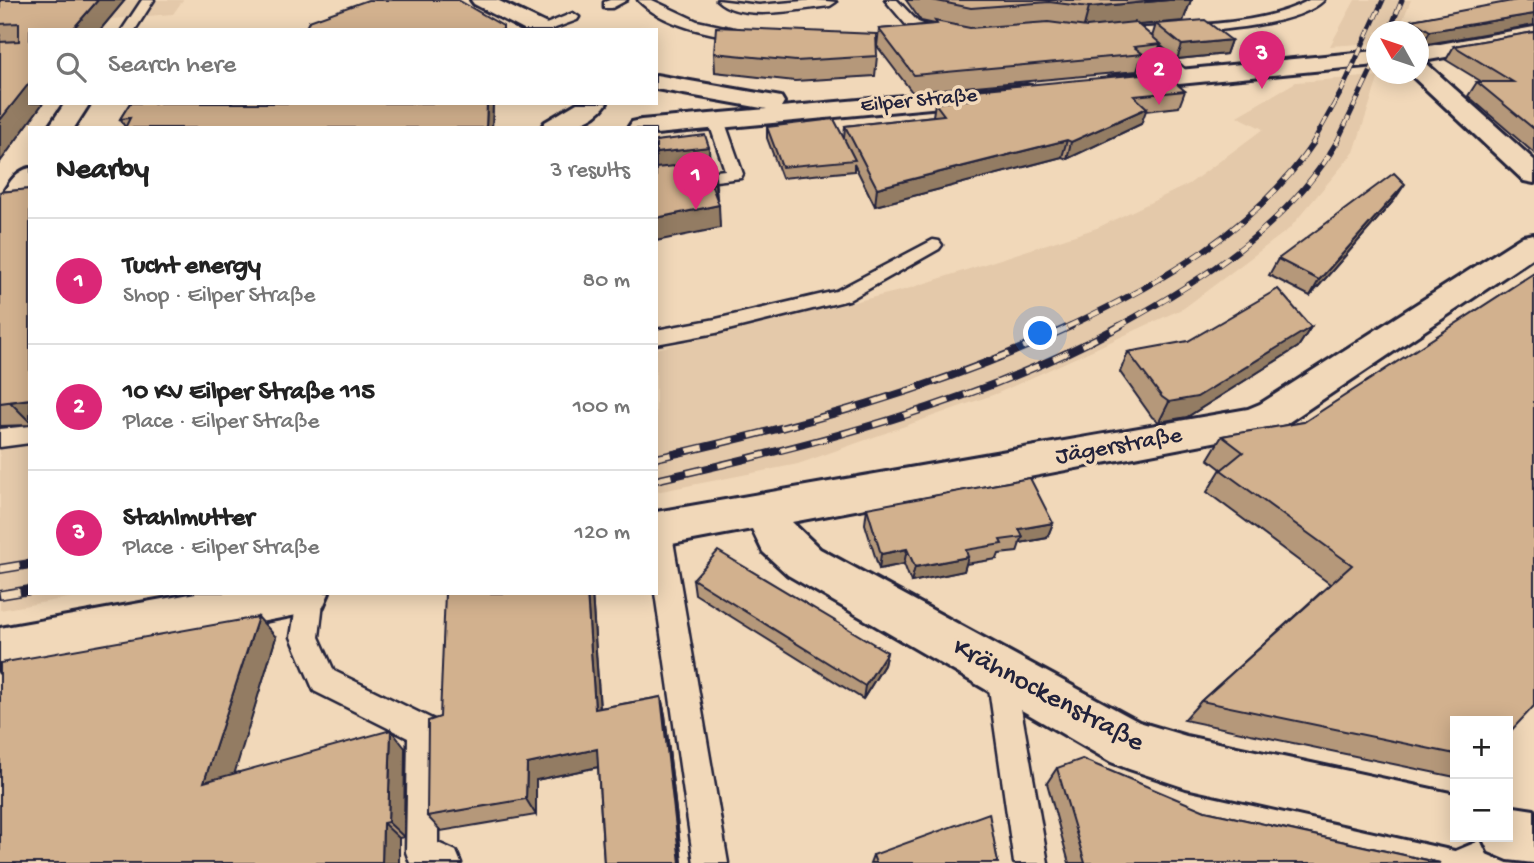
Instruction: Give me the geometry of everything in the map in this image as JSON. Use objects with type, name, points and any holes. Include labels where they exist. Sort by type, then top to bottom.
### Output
[{"type":"street","points":[[481,0],[537,28]]},
{"type":"street","points":[[1429,53],[1533,35]]},
{"type":"street","points":[[1092,86],[1366,59]]},
{"type":"street","points":[[1429,77],[1534,175]]},
{"type":"street","points":[[658,82],[826,110]]},
{"type":"street","name":"Eilper Straße","points":[[638,120],[671,125],[1053,89]]},
{"type":"street","points":[[658,91],[666,101],[671,125]]},
{"type":"street","points":[[62,126],[77,105]]},
{"type":"street","points":[[557,126],[592,105]]},
{"type":"street","name":"Jägerstraße","points":[[658,529],[1253,422],[1273,414],[1534,243]]},
{"type":"street","name":"Krähnockenstraße","points":[[765,510],[778,539],[804,562],[1129,744],[1186,762],[1450,820]]},
{"type":"street","points":[[0,650],[298,595]]},
{"type":"street","points":[[1513,834],[1534,838]]},
{"type":"lane","points":[[129,28],[148,0]]},
{"type":"lane","points":[[644,0],[655,8],[701,26],[757,37]]},
{"type":"lane","points":[[723,0],[748,9],[830,2]]},
{"type":"lane","points":[[891,0],[905,21],[919,29],[956,36]]},
{"type":"lane","points":[[1096,36],[1262,20],[1288,14],[1318,0]]},
{"type":"lane","points":[[546,28],[573,17]]},
{"type":"lane","points":[[1134,32],[1185,77]]},
{"type":"lane","points":[[658,183],[735,174],[723,152],[716,120]]},
{"type":"lane","points":[[658,168],[723,152]]},
{"type":"lane","points":[[658,337],[716,326],[842,296],[933,246]]},
{"type":"lane","points":[[0,438],[28,434]]},
{"type":"lane","points":[[658,535],[711,863]]},
{"type":"lane","points":[[309,595],[305,637],[324,681],[423,730],[422,852],[444,863]]},
{"type":"lane","points":[[1001,674],[1031,863]]},
{"type":"shaded area","points":[[0,0],[183,0],[173,14],[0,28]]},
{"type":"shaded area","points":[[1355,0],[1411,0],[1402,21],[1366,21],[1366,44],[1330,46]]},
{"type":"shaded area","points":[[1366,77],[1366,84],[1376,84],[1354,152],[1289,229],[1184,308],[998,393],[798,464],[658,492],[658,349],[904,290],[1097,228],[1189,184],[1263,129],[1237,116],[1296,82]]},
{"type":"shaded area","points":[[28,445],[28,595],[86,595],[0,610],[0,449]]},
{"type":"building","points":[[0,0],[98,0],[74,28],[28,28],[28,85],[0,120],[0,42],[19,41],[19,23],[0,24]]},
{"type":"building","points":[[368,0],[458,0],[503,28],[306,28],[309,21]]},
{"type":"building","points":[[932,0],[1169,0],[1089,7],[1049,2],[971,8]]},
{"type":"building","points":[[1517,0],[1534,0],[1534,14],[1430,31],[1429,21],[1412,20]]},
{"type":"building","points":[[1205,20],[1231,40],[1182,45],[1156,24]]},
{"type":"building","points":[[935,21],[970,28],[1048,22],[1087,27],[1135,22],[1161,44],[1134,47],[1143,54],[914,75],[879,29],[937,24]]},
{"type":"building","points":[[716,27],[876,34],[877,56],[796,61],[714,53]]},
{"type":"building","points":[[1534,32],[1534,129],[1477,82],[1513,82],[1454,46]]},
{"type":"building","points":[[1163,72],[1185,91],[1134,96],[1147,108],[1071,142],[1067,140],[877,188],[845,126],[944,115],[935,103],[975,99],[975,90]]},
{"type":"building","points":[[129,105],[487,105],[486,126],[126,126],[130,118],[120,119]]},
{"type":"building","points":[[834,119],[855,160],[782,167],[767,127]]},
{"type":"building","points":[[705,135],[709,147],[658,153],[658,141]]},
{"type":"building","points":[[713,162],[714,166],[710,166],[715,183],[711,184],[719,205],[658,218],[658,168]]},
{"type":"building","points":[[1394,173],[1405,184],[1319,280],[1278,259]]},
{"type":"building","points":[[28,189],[28,399],[0,403],[0,192]]},
{"type":"building","points":[[1534,273],[1534,706],[1513,729],[1513,716],[1450,716],[1450,753],[1201,701],[1352,565],[1221,470],[1243,452],[1222,436],[1304,422]]},
{"type":"building","points":[[1278,289],[1311,327],[1197,397],[1169,402],[1162,397],[1128,352],[1188,341]]},
{"type":"building","points":[[1030,478],[1053,523],[1019,529],[1023,537],[1000,540],[1002,544],[966,550],[968,557],[915,567],[907,549],[881,554],[867,508]]},
{"type":"building","points":[[718,551],[887,652],[865,686],[693,579]]},
{"type":"building","points":[[445,595],[587,595],[595,709],[661,697],[680,863],[604,863],[597,749],[527,764],[526,799],[427,816],[428,721],[440,717]]},
{"type":"building","points":[[258,617],[204,782],[391,730],[388,822],[383,823],[382,863],[0,863],[0,663]]},
{"type":"building","points":[[1082,759],[1205,811],[1440,863],[1085,863],[1057,768]]},
{"type":"building","points":[[989,813],[998,863],[876,863],[873,855]]},
{"type":"railway","points":[[1312,144],[1341,92],[1383,0]]},
{"type":"railway","points":[[1393,21],[1402,0]]},
{"type":"railway","points":[[1337,142],[1366,81]]},
{"type":"railway","points":[[1067,327],[1136,292],[1203,251],[1264,202],[1291,173],[1314,142]]},
{"type":"railway","points":[[1117,327],[1210,271],[1268,226],[1317,172],[1337,142]]},
{"type":"railway","points":[[658,458],[763,433],[868,404],[971,369],[1071,326]]},
{"type":"railway","points":[[658,480],[835,436],[952,400],[1065,354],[1120,326]]},
{"type":"railway","points":[[0,569],[28,564]]},
{"type":"railway","points":[[0,595],[28,590]]},
{"type":"place","name":"Stahlmutter","points":[[1262,89]]},
{"type":"place","name":"10 KV Eilper Straße 115","points":[[1159,105]]},
{"type":"place","name":"Tucht energy","points":[[696,210]]}]
